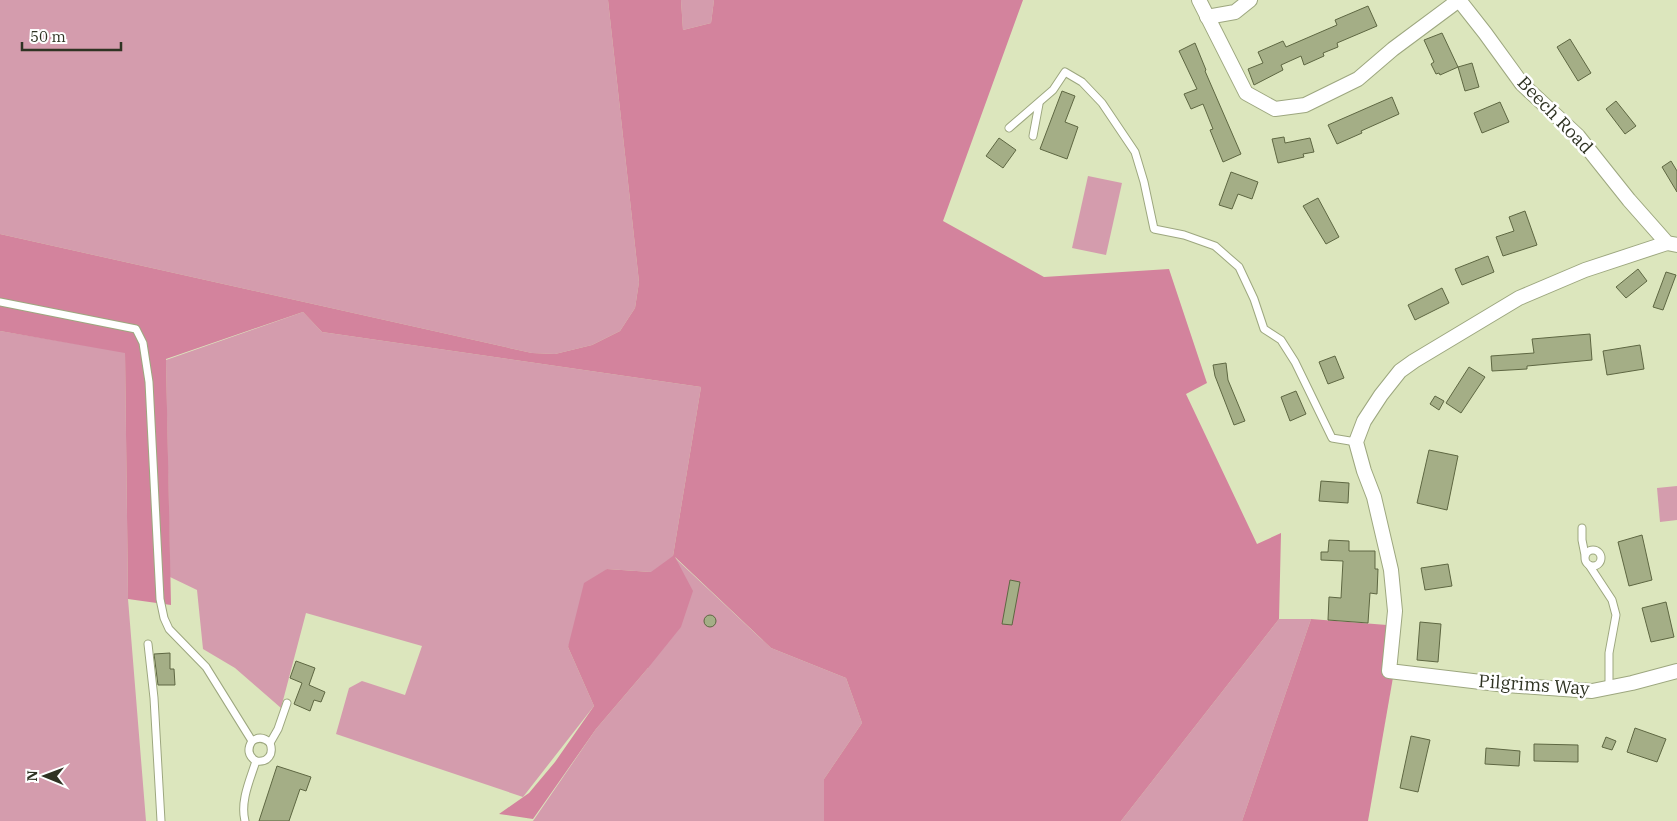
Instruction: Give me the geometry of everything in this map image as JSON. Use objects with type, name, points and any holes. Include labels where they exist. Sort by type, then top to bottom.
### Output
[{"type":"street","points":[[1199,0],[1246,93],[1275,109],[1305,106],[1358,79],[1393,48],[1459,0]]},
{"type":"street","points":[[1207,17],[1235,12],[1250,0]]},
{"type":"street","name":"Beech Road","points":[[1459,0],[1522,84],[1578,136],[1629,200],[1672,244]]},
{"type":"street","points":[[1356,442],[1364,421],[1381,395],[1400,371],[1414,361],[1519,298],[1585,270],[1672,244]]},
{"type":"street","name":"Pilgrims Way","points":[[1356,442],[1374,497],[1390,570],[1395,611],[1389,671],[1506,685],[1592,691],[1677,671]]},
{"type":"lane","points":[[1009,128],[1039,104],[1053,90],[1065,72],[1082,82],[1102,103],[1135,152],[1144,182],[1154,229],[1184,235],[1215,246],[1239,267],[1254,299],[1264,329],[1281,340],[1295,362],[1332,438],[1356,442]]},
{"type":"lane","points":[[1033,136],[1039,104]]},
{"type":"lane","points":[[0,302],[136,329],[143,343],[149,382],[160,600],[164,618],[169,630],[206,667],[252,741]]},
{"type":"lane","points":[[1582,528],[1586,561],[1612,600],[1616,615],[1608,653],[1609,687]]},
{"type":"lane","points":[[1585,555],[1591,550],[1596,550],[1600,553],[1599,563],[1595,566],[1589,565]]},
{"type":"lane","points":[[148,644],[161,821]]},
{"type":"lane","points":[[270,743],[278,729],[287,703]]},
{"type":"lane","points":[[257,738],[263,738],[270,743],[272,748],[269,757],[264,761],[256,761],[249,755],[248,748],[252,741],[257,738]]},
{"type":"lane","points":[[245,821],[243,809],[256,761]]},
{"type":"shaded area","points":[[0,0],[608,0],[639,282],[635,308],[620,331],[592,345],[555,354],[532,353],[0,234]]},
{"type":"shaded area","points":[[608,0],[681,0],[683,30],[711,23],[714,0],[1023,0],[943,221],[1044,277],[1169,269],[1207,383],[1186,394],[1257,544],[1281,533],[1279,619],[1121,821],[824,821],[824,779],[862,723],[846,678],[771,648],[675,557],[693,591],[681,627],[596,729],[533,819],[499,814],[529,793],[555,762],[594,706],[568,647],[584,583],[607,569],[651,572],[673,556],[701,387],[322,332],[303,312],[166,359],[171,605],[128,599],[125,353],[0,331],[0,234],[532,353],[555,354],[592,345],[620,331],[635,308],[639,282]]},
{"type":"shaded area","points":[[681,0],[714,0],[711,23],[683,30]]},
{"type":"shaded area","points":[[1088,176],[1122,183],[1106,255],[1072,248]]},
{"type":"shaded area","points":[[303,312],[322,332],[701,387],[673,556],[771,648],[846,678],[862,723],[824,779],[824,821],[533,821],[596,729],[648,668],[651,572],[607,569],[568,647],[594,706],[523,797],[336,734],[349,688],[362,681],[405,695],[422,646],[306,613],[281,708],[235,668],[203,649],[197,590],[170,577],[166,360]]},
{"type":"shaded area","points":[[0,331],[125,352],[128,599],[146,821],[0,821]]},
{"type":"shaded area","points":[[1677,486],[1677,520],[1660,522],[1657,488]]},
{"type":"shaded area","points":[[1279,619],[1311,619],[1242,821],[1121,821]]},
{"type":"shaded area","points":[[1311,619],[1387,625],[1399,643],[1368,821],[1242,821]]},
{"type":"building","points":[[1368,6],[1377,26],[1337,43],[1338,47],[1323,53],[1324,56],[1304,65],[1301,56],[1281,65],[1283,70],[1254,85],[1248,69],[1263,63],[1258,52],[1283,41],[1286,47],[1337,25],[1335,20]]},
{"type":"building","points":[[1442,33],[1458,67],[1440,75],[1439,73],[1436,74],[1431,64],[1434,62],[1424,40]]},
{"type":"building","points":[[1570,39],[1591,73],[1578,81],[1557,47]]},
{"type":"building","points":[[1195,43],[1241,154],[1223,162],[1210,130],[1213,129],[1203,104],[1191,109],[1184,94],[1197,89],[1179,51]]},
{"type":"building","points":[[1472,63],[1479,87],[1465,91],[1458,67]]},
{"type":"building","points":[[1062,91],[1075,96],[1065,122],[1078,127],[1067,159],[1040,149]]},
{"type":"building","points":[[1392,97],[1399,114],[1337,144],[1328,125]]},
{"type":"building","points":[[1616,101],[1636,126],[1625,134],[1606,109]]},
{"type":"building","points":[[1500,102],[1509,122],[1482,133],[1474,113]]},
{"type":"building","points":[[1284,137],[1285,143],[1310,138],[1314,152],[1303,154],[1304,157],[1278,163],[1272,139]]},
{"type":"building","points":[[999,138],[1016,150],[1003,168],[986,156]]},
{"type":"building","points":[[1671,161],[1677,171],[1677,192],[1662,167]]},
{"type":"building","points":[[1231,172],[1258,182],[1252,199],[1238,194],[1232,209],[1219,205]]},
{"type":"building","points":[[1318,198],[1339,237],[1326,244],[1303,206]]},
{"type":"building","points":[[1525,211],[1537,245],[1503,256],[1496,237],[1514,231],[1509,217]]},
{"type":"building","points":[[1488,256],[1494,272],[1462,285],[1455,269]]},
{"type":"building","points":[[1638,269],[1647,281],[1626,298],[1616,287]]},
{"type":"building","points":[[1666,272],[1676,275],[1663,310],[1653,307]]},
{"type":"building","points":[[1442,288],[1449,303],[1415,320],[1408,305]]},
{"type":"building","points":[[1590,334],[1592,360],[1527,366],[1527,369],[1492,371],[1491,356],[1534,353],[1532,339]]},
{"type":"building","points":[[1640,345],[1644,369],[1607,375],[1603,351]]},
{"type":"building","points":[[1335,356],[1344,378],[1328,384],[1319,362]]},
{"type":"building","points":[[1226,363],[1228,380],[1245,421],[1234,425],[1215,376],[1213,365]]},
{"type":"building","points":[[1469,367],[1485,377],[1461,413],[1446,403]]},
{"type":"building","points":[[1296,391],[1306,414],[1290,421],[1281,397]]},
{"type":"building","points":[[1435,396],[1444,401],[1439,410],[1430,404]]},
{"type":"building","points":[[1429,450],[1458,456],[1447,510],[1417,503]]},
{"type":"building","points":[[1321,481],[1349,483],[1348,503],[1319,501]]},
{"type":"building","points":[[1642,535],[1652,580],[1629,586],[1618,542]]},
{"type":"building","points":[[1329,540],[1349,541],[1349,551],[1375,551],[1375,569],[1378,569],[1377,594],[1370,593],[1368,623],[1328,620],[1329,597],[1341,598],[1343,561],[1321,560],[1321,552],[1328,552]]},
{"type":"building","points":[[1448,564],[1452,586],[1425,590],[1421,568]]},
{"type":"building","points":[[1010,580],[1020,582],[1012,625],[1002,624]]},
{"type":"building","points":[[1666,602],[1674,637],[1651,642],[1642,608]]},
{"type":"building","points":[[710,615],[716,621],[710,627],[704,621]]},
{"type":"building","points":[[1420,622],[1441,624],[1438,662],[1417,660]]},
{"type":"building","points":[[170,653],[170,669],[174,669],[175,685],[158,685],[154,654]]},
{"type":"building","points":[[296,661],[315,668],[309,685],[325,692],[321,702],[314,700],[310,711],[294,704],[302,683],[290,678]]},
{"type":"building","points":[[1635,728],[1666,739],[1657,762],[1627,752]]},
{"type":"building","points":[[1411,736],[1430,740],[1418,792],[1400,788]]},
{"type":"building","points":[[1606,737],[1616,741],[1612,750],[1602,747]]},
{"type":"building","points":[[1534,744],[1578,745],[1578,762],[1534,761]]},
{"type":"building","points":[[1486,748],[1520,751],[1519,766],[1485,764]]},
{"type":"building","points":[[277,766],[311,777],[306,791],[300,789],[289,821],[259,821]]}]
